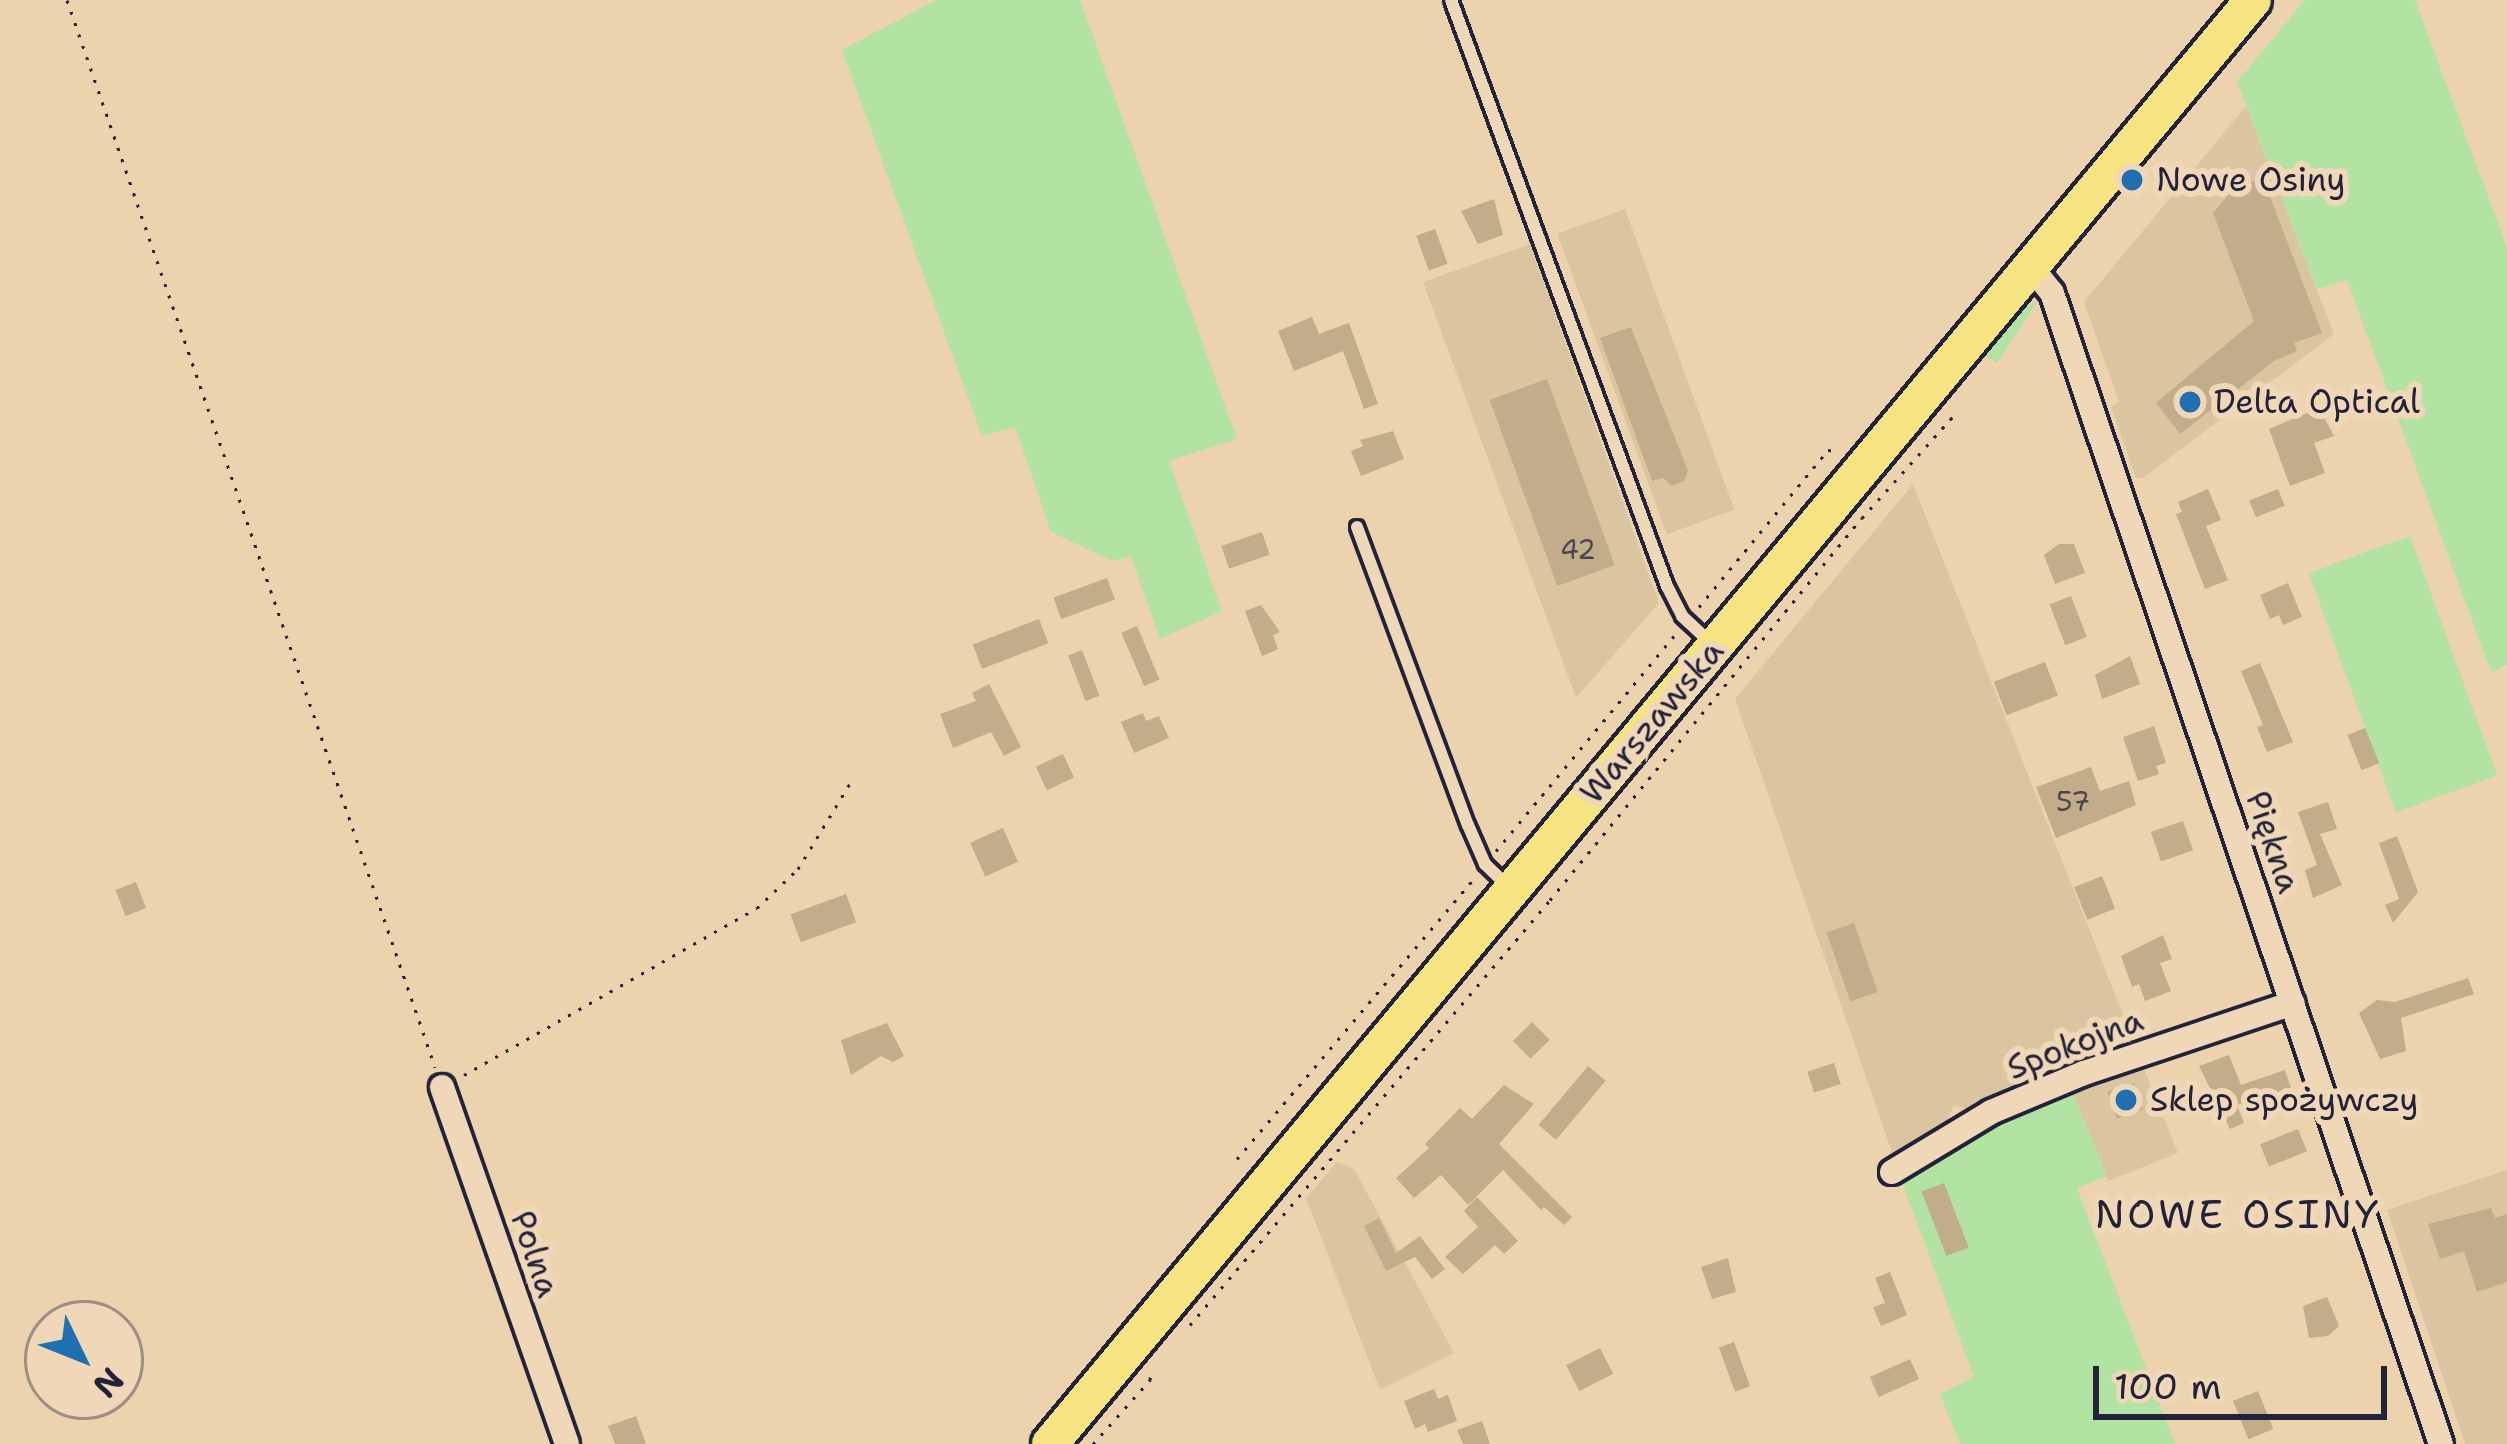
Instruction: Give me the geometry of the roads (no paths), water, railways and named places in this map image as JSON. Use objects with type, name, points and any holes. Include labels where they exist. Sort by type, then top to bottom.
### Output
[{"type":"main road","name":"Warszawska","points":[[1051,1444],[1498,877],[1716,647],[2253,0]]},
{"type":"street","name":"Piękna","points":[[2031,267],[2052,293],[2441,1444]]},
{"type":"street","name":"Spokojna","points":[[1892,1172],[1991,1112],[2084,1073],[2293,1003]]},
{"type":"street","name":"Polna","points":[[442,1087],[567,1444]]},
{"type":"lane","points":[[1450,0],[1667,586],[1687,621],[1716,647]]},
{"type":"lane","points":[[1357,526],[1498,877]]},
{"type":"place","name":"Nowe Osiny","points":[[2132,180]]},
{"type":"place","name":"Delta Optical","points":[[2190,402]]},
{"type":"place","name":"Sklep spożywczy","points":[[2126,1100]]},
{"type":"district","name":"NOWE OSINY","points":[[2238,1214]]}]
